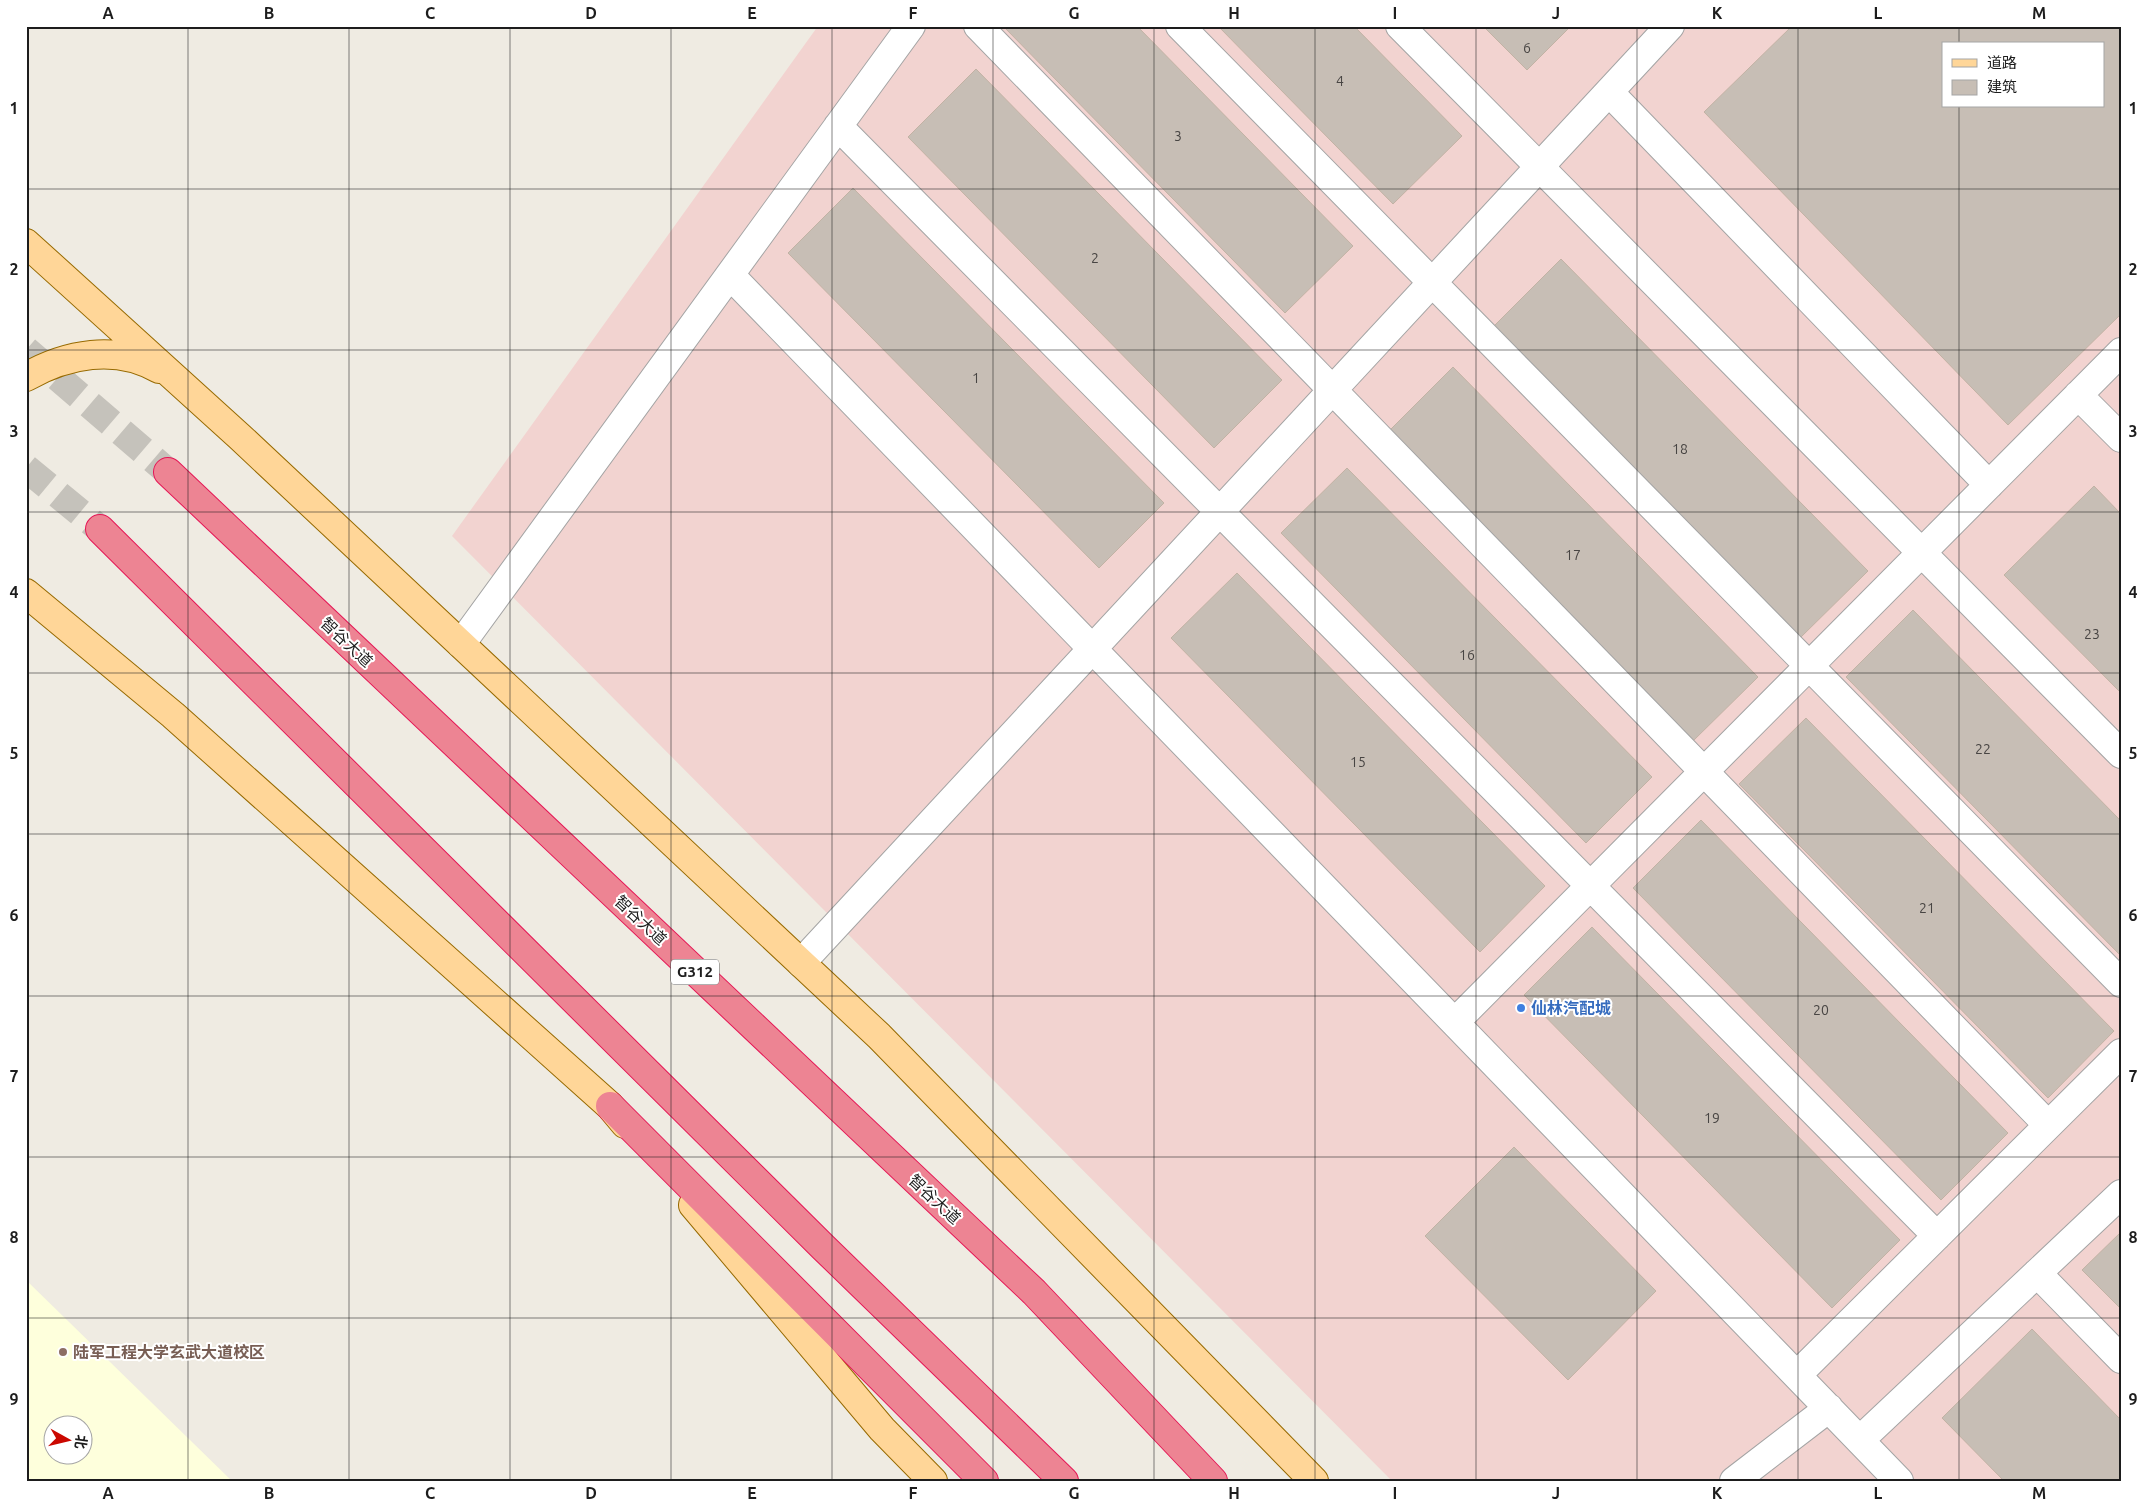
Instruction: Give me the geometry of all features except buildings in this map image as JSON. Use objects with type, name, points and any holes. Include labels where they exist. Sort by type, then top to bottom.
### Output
[{"type":"highway","name":"智谷大道","points":[[168,472],[1034,1292],[1213,1481]]},
{"type":"highway","points":[[100,529],[823,1247],[1064,1481]]},
{"type":"highway","points":[[610,1106],[984,1481]]},
{"type":"main road","points":[[26,243],[180,382],[879,1036],[1314,1481]]},
{"type":"main road","points":[[26,377],[46,366],[73,357],[101,354],[129,358],[156,367],[180,382]]},
{"type":"main road","points":[[30,596],[173,715],[610,1106],[882,1429],[933,1481]]},
{"type":"lane","points":[[461,644],[910,26]]},
{"type":"lane","points":[[978,26],[2048,1125]]},
{"type":"lane","points":[[1180,26],[2121,982]]},
{"type":"lane","points":[[1400,26],[2121,754]]},
{"type":"lane","points":[[801,963],[1609,92],[1660,30]]},
{"type":"lane","points":[[1609,92],[1989,485]]},
{"type":"lane","points":[[838,126],[1937,1236]]},
{"type":"lane","points":[[730,275],[1900,1481]]},
{"type":"lane","points":[[1455,1022],[2121,352]]},
{"type":"lane","points":[[2078,395],[2121,438]]},
{"type":"lane","points":[[1797,1375],[2121,1053]]},
{"type":"lane","points":[[1860,1440],[2121,1194]]},
{"type":"lane","points":[[2037,1273],[2121,1359]]},
{"type":"lane","points":[[1734,1481],[1829,1408]]},
{"type":"shaded area","name":"仙林汽配城","points":[[818,26],[2121,26],[2121,1481],[1392,1481],[452,536]]},
{"type":"shaded area","name":"陆军工程大学玄武大道校区","points":[[26,1280],[232,1481],[26,1481]]},
{"type":"tunnel","points":[[26,350],[168,472]]},
{"type":"tunnel","points":[[26,468],[100,529]]},
{"type":"place","name":"仙林汽配城","points":[[1521,1008]]},
{"type":"place","name":"陆军工程大学玄武大道校区","points":[[63,1352]]}]
